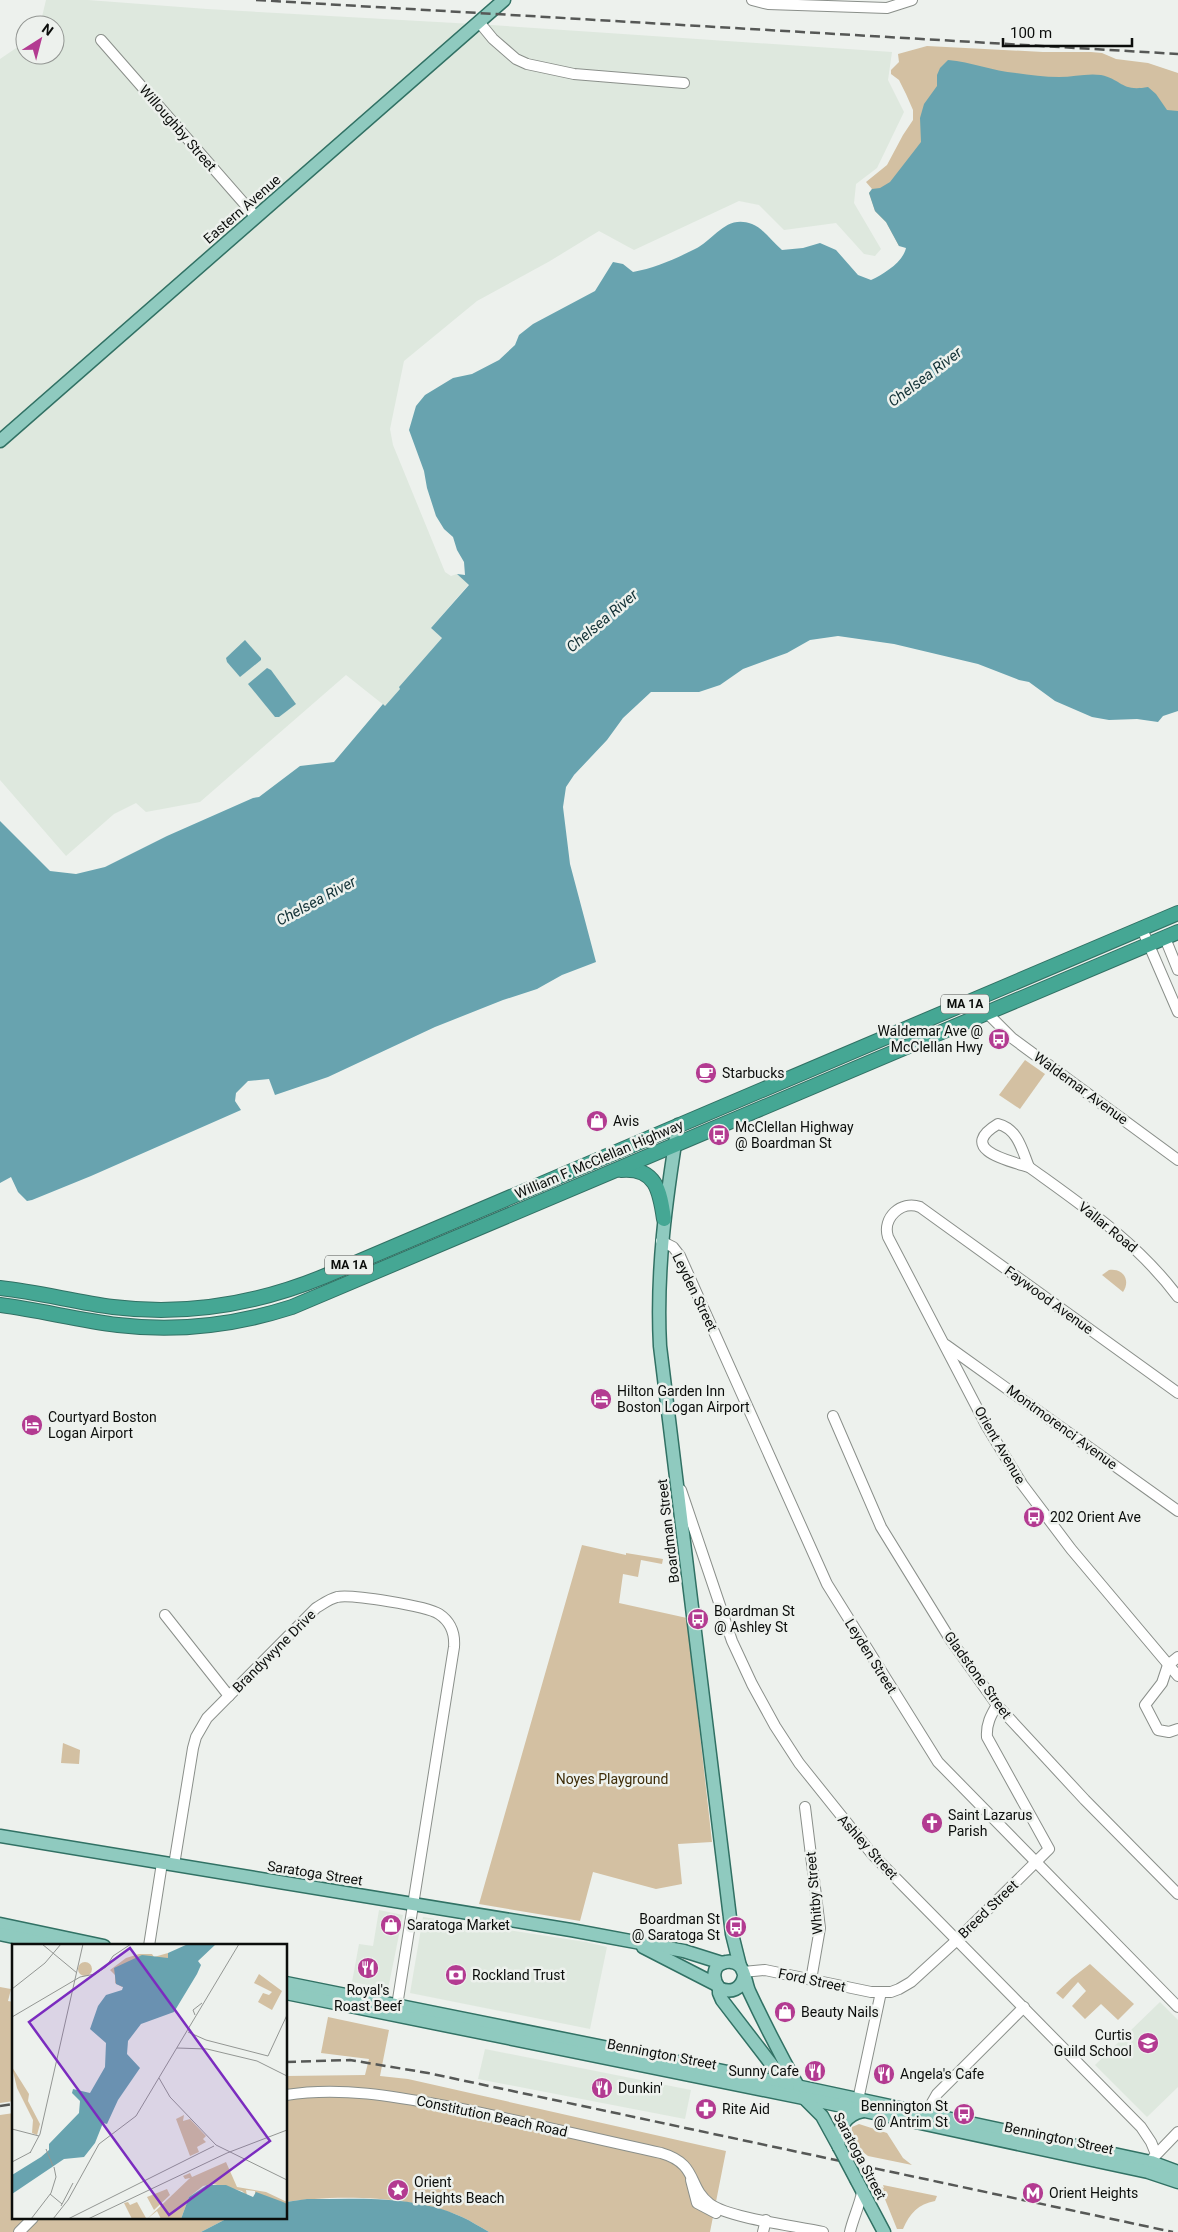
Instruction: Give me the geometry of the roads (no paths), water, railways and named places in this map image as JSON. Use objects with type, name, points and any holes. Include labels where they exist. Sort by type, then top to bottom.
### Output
[{"type":"highway","name":"William F. McClellan Highway","points":[[0,1288],[104,1306],[144,1310],[205,1308],[258,1299],[318,1279],[1178,913]]},
{"type":"highway","name":"William F. McClellan Highway","points":[[0,1305],[102,1323],[140,1327],[188,1327],[242,1320],[278,1312],[320,1297],[675,1144],[1172,935]]},
{"type":"highway","points":[[616,1170],[638,1170],[650,1177],[658,1192],[664,1219]]},
{"type":"main road","name":"Eastern Avenue","points":[[0,441],[504,0]]},
{"type":"main road","name":"Boardman Street","points":[[678,1125],[661,1242],[658,1305],[660,1339],[732,1934],[742,1971]]},
{"type":"main road","name":"Saratoga Street","points":[[0,1836],[624,1939],[684,1951],[723,1962]]},
{"type":"main road","points":[[0,1924],[95,1944]]},
{"type":"main road","points":[[0,1934],[48,1944]]},
{"type":"main road","name":"Boardman Street","points":[[723,1962],[732,1934]]},
{"type":"main road","name":"Saratoga Street","points":[[624,1939],[718,1987],[722,2000],[796,2090],[821,2114],[884,2232]]},
{"type":"main road","points":[[723,1962],[735,1962],[742,1971],[743,1982],[736,1990],[726,1991],[718,1987],[714,1973],[723,1962]]},
{"type":"main road","name":"Saratoga Street","points":[[742,1971],[748,1989],[796,2090]]},
{"type":"main road","name":"Bennington Street","points":[[288,1984],[396,2011]]},
{"type":"main road","name":"Bennington Street","points":[[288,1993],[396,2011],[796,2090],[991,2134],[1151,2163],[1178,2172]]},
{"type":"main road","name":"Bennington Street","points":[[549,2042],[796,2090]]},
{"type":"main road","points":[[838,2146],[838,2134],[845,2121],[860,2105]]},
{"type":"main road","name":"Bennington Street","points":[[1151,2163],[1178,2182]]},
{"type":"street","points":[[752,0],[768,4],[887,8],[912,0]]},
{"type":"street","points":[[479,22],[493,39],[516,59],[527,64],[574,74],[684,83]]},
{"type":"street","name":"Willoughby Street","points":[[101,40],[256,217]]},
{"type":"street","points":[[1142,929],[1178,1012]]},
{"type":"street","points":[[1172,935],[1178,970]]},
{"type":"street","name":"Waldemar Avenue","points":[[986,1013],[1012,1038],[1178,1160]]},
{"type":"street","name":"Vallar Road","points":[[1029,1167],[1014,1132],[1008,1126],[998,1124],[991,1128],[984,1136],[983,1144],[989,1153],[1029,1167],[1134,1247],[1156,1269],[1178,1297]]},
{"type":"street","name":"Orient Avenue","points":[[920,1207],[909,1205],[896,1210],[888,1222],[886,1234],[986,1425],[1034,1501],[1071,1549],[1178,1676]]},
{"type":"street","name":"Faywood Avenue","points":[[920,1207],[1178,1393]]},
{"type":"street","name":"Leyden Street","points":[[661,1242],[673,1247],[680,1256],[827,1584],[938,1762],[1178,2007]]},
{"type":"street","name":"Montmorenci Avenue","points":[[945,1344],[1178,1511]]},
{"type":"street","name":"Gladstone Street","points":[[834,1416],[881,1527],[910,1577],[950,1639],[997,1705],[1085,1800],[1178,1894]]},
{"type":"street","name":"Ashley Street","points":[[677,1477],[732,1641],[752,1684],[775,1726],[814,1782],[872,1854],[1141,2127],[1151,2142],[1151,2163]]},
{"type":"street","points":[[683,1538],[699,1540]]},
{"type":"street","name":"Brandywyne Drive","points":[[149,1944],[196,1737],[207,1718],[316,1608],[336,1597],[355,1596],[427,1610],[440,1614],[450,1625],[454,1636],[454,1648],[396,2011]]},
{"type":"street","points":[[165,1615],[229,1696]]},
{"type":"street","points":[[1178,1657],[1168,1665],[1162,1684],[1145,1705],[1158,1730],[1169,1732],[1178,1729]]},
{"type":"street","name":"Breed Street","points":[[881,1992],[891,1992],[911,1982],[1050,1849],[987,1737],[989,1720],[997,1705]]},
{"type":"street","name":"Whitby Street","points":[[805,1807],[820,1928],[811,1980]]},
{"type":"street","name":"Ford Street","points":[[742,1971],[761,1969],[864,1991],[881,1992]]},
{"type":"street","points":[[860,2105],[881,1992]]},
{"type":"street","points":[[925,2119],[938,2094],[1024,2007]]},
{"type":"street","name":"Constitution Beach Road","points":[[288,2095],[356,2092],[405,2098],[508,2118],[673,2156],[690,2172],[703,2197],[710,2204],[725,2212],[766,2220]]},
{"type":"street","points":[[1151,2163],[1178,2132]]},
{"type":"street","points":[[850,2232],[859,2186]]},
{"type":"street","points":[[19,2232],[30,2220]]},
{"type":"street","points":[[763,2232],[766,2220],[823,2232]]},
{"type":"water","name":"Chelsea River","points":[[948,60],[1038,76],[1101,75],[1127,87],[1148,87],[1156,94],[1167,110],[1178,111],[1178,711],[1163,716],[1158,722],[1137,719],[1109,720],[1092,717],[1055,701],[1029,682],[978,664],[894,644],[838,636],[810,640],[787,653],[743,669],[720,685],[699,692],[651,692],[623,718],[607,740],[574,775],[566,787],[563,807],[570,864],[596,962],[562,975],[537,989],[503,1000],[435,1027],[328,1077],[275,1095],[269,1079],[248,1081],[236,1093],[235,1101],[241,1110],[32,1200],[27,1201],[18,1192],[11,1177],[0,1183],[0,821],[50,871],[76,874],[105,867],[167,836],[259,797],[300,766],[334,762],[383,704],[385,706],[400,689],[399,687],[442,638],[431,628],[469,585],[457,574],[465,575],[464,562],[457,550],[453,537],[444,529],[436,516],[424,471],[409,430],[416,406],[425,395],[453,378],[472,374],[499,360],[515,345],[519,335],[533,324],[595,291],[613,262],[623,264],[633,272],[657,266],[695,249],[721,229],[735,222],[756,226],[782,250],[803,248],[820,243],[836,250],[858,275],[871,280],[882,274],[897,263],[906,248],[899,246],[886,222],[875,211],[869,193],[872,189],[880,188],[890,182],[921,142],[920,118],[924,104],[937,86],[937,75],[940,68]]},
{"type":"water","points":[[245,640],[261,660],[240,677],[227,662],[226,658]]},
{"type":"water","points":[[267,668],[271,670],[296,704],[279,717],[275,717],[248,684]]},
{"type":"water","points":[[307,2199],[366,2199],[406,2202],[444,2210],[462,2217],[489,2232],[201,2232],[224,2220],[288,2220],[288,2202]]},
{"type":"railway","points":[[256,0],[1178,54]]},
{"type":"railway","points":[[288,2062],[350,2060],[428,2073],[1173,2232]]},
{"type":"railway","points":[[0,2106],[12,2104]]},
{"type":"place","name":"Waldemar Ave @ McClellan Hwy","points":[[999,1039]]},
{"type":"place","name":"Starbucks","points":[[706,1073]]},
{"type":"place","name":"Avis","points":[[597,1121]]},
{"type":"place","name":"McClellan Highway @ Boardman St","points":[[719,1135]]},
{"type":"place","name":"Hilton Garden Inn Boston Logan Airport","points":[[601,1399]]},
{"type":"place","name":"Courtyard Boston Logan Airport","points":[[32,1425]]},
{"type":"place","name":"202 Orient Ave","points":[[1034,1517]]},
{"type":"place","name":"Boardman St @ Ashley St","points":[[698,1619]]},
{"type":"place","name":"Saint Lazarus Parish","points":[[932,1823]]},
{"type":"place","name":"Saratoga Market","points":[[391,1925]]},
{"type":"place","name":"Boardman St @ Saratoga St","points":[[736,1927]]},
{"type":"place","name":"Royal's Roast Beef","points":[[368,1968]]},
{"type":"place","name":"Rockland Trust","points":[[456,1975]]},
{"type":"place","name":"Beauty Nails","points":[[785,2012]]},
{"type":"place","name":"Curtis Guild School","points":[[1148,2043]]},
{"type":"place","name":"Sunny Cafe","points":[[815,2071]]},
{"type":"place","name":"Angela's Cafe","points":[[884,2074]]},
{"type":"place","name":"Dunkin'","points":[[602,2088]]},
{"type":"place","name":"Rite Aid","points":[[706,2109]]},
{"type":"place","name":"Bennington St @ Antrim St","points":[[964,2114]]},
{"type":"place","name":"Orient Heights Beach","points":[[398,2190]]},
{"type":"place","name":"Orient Heights","points":[[1033,2193]]},
{"type":"park label","name":"Noyes Playground","points":[[612,1779]]}]
